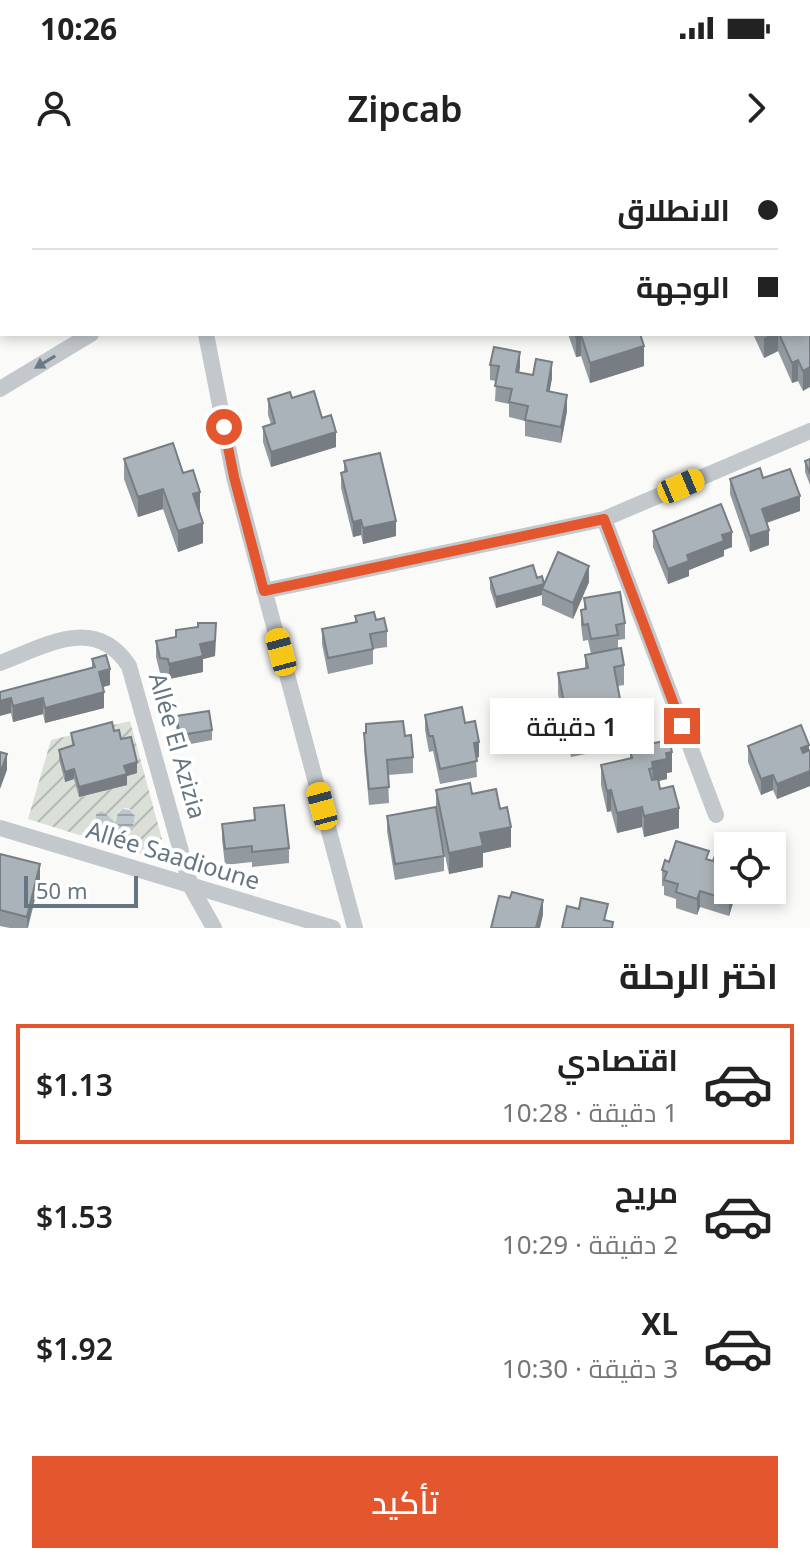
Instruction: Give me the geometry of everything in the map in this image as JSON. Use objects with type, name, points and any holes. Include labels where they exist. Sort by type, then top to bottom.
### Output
[{"type":"street","points":[[0,389],[88,336]]},
{"type":"street","points":[[206,336],[234,477],[355,928]]},
{"type":"street","points":[[264,591],[604,519],[810,431]]},
{"type":"street","points":[[604,519],[716,815]]},
{"type":"street","name":"Allée El Azizia","points":[[0,663],[53,643],[91,636],[120,652],[129,666],[191,887],[214,928]]},
{"type":"street","name":"Allée Saadioune","points":[[0,828],[333,928]]},
{"type":"shaded area","points":[[130,721],[166,854],[159,860],[28,819],[51,740]],"holes":[[[112,732],[114,741],[119,740],[121,750],[131,748],[137,772],[124,776],[126,785],[80,797],[74,779],[65,782],[59,761],[74,756],[72,743]],[[125,808],[135,816],[133,827],[128,830],[112,833],[102,829],[95,820],[96,814],[102,811],[114,822],[119,811]]]},
{"type":"shaded area","points":[[123,809],[130,810],[135,816],[133,827],[123,832],[109,833],[95,822],[96,814],[102,811],[115,822]]},
{"type":"building","points":[[581,336],[641,336],[644,346],[590,363]]},
{"type":"building","points":[[780,336],[810,336],[810,367],[803,371],[798,360],[792,363]]},
{"type":"building","points":[[494,347],[520,352],[516,372],[533,375],[536,359],[552,362],[547,391],[567,395],[561,427],[525,420],[528,406],[509,402],[512,389],[495,386],[499,366],[490,365]]},
{"type":"building","points":[[314,391],[322,418],[331,415],[336,432],[271,452],[263,427],[275,423],[268,399],[290,392],[292,398]]},
{"type":"building","points":[[173,443],[183,473],[193,470],[200,492],[193,494],[203,523],[178,531],[163,489],[138,497],[124,459]]},
{"type":"building","points":[[380,453],[396,521],[363,528],[361,520],[353,522],[341,473],[347,471],[344,461]]},
{"type":"building","points":[[760,468],[763,478],[790,469],[800,496],[762,509],[769,530],[750,536],[730,479]]},
{"type":"building","points":[[721,504],[732,532],[722,535],[724,541],[687,555],[689,561],[668,569],[653,531]]},
{"type":"building","points":[[558,552],[589,566],[573,603],[542,589]]},
{"type":"building","points":[[533,565],[537,578],[542,576],[544,584],[496,597],[490,578]]},
{"type":"building","points":[[620,592],[625,623],[616,625],[618,635],[591,639],[588,624],[583,625],[581,610],[586,609],[584,598]]},
{"type":"building","points":[[374,612],[376,620],[384,618],[387,631],[370,634],[373,649],[328,658],[322,629],[357,622],[355,616]]},
{"type":"building","points":[[198,623],[216,623],[215,641],[200,644],[203,656],[169,664],[168,659],[160,658],[156,641],[176,637],[176,630],[198,627]]},
{"type":"building","points":[[621,648],[624,665],[614,667],[625,726],[571,736],[558,673],[588,668],[585,655]]},
{"type":"building","points":[[106,655],[110,669],[99,672],[104,692],[45,708],[43,698],[13,706],[11,698],[0,701],[0,692],[95,667],[92,659]]},
{"type":"building","points":[[462,707],[465,723],[475,721],[479,742],[474,743],[477,761],[440,769],[425,715]]},
{"type":"building","points":[[209,711],[212,730],[180,735],[176,716]]},
{"type":"building","points":[[403,721],[405,736],[411,735],[413,757],[387,760],[389,787],[369,789],[364,733],[366,724]]},
{"type":"building","points":[[112,722],[114,731],[119,730],[121,739],[131,737],[137,762],[124,766],[127,774],[79,787],[74,769],[65,772],[59,750],[74,745],[71,733]]},
{"type":"building","points":[[801,725],[809,745],[801,748],[803,753],[810,750],[810,771],[777,784],[773,775],[761,779],[748,746]]},
{"type":"building","points":[[669,740],[672,752],[666,753],[667,759],[652,762],[653,768],[649,769],[652,780],[658,779],[660,789],[673,786],[679,808],[644,816],[642,807],[617,813],[611,790],[607,791],[601,765],[632,758],[630,748]]},
{"type":"building","points":[[0,752],[7,754],[0,774]]},
{"type":"building","points":[[470,783],[472,794],[496,789],[500,809],[507,807],[511,827],[480,833],[483,846],[449,853],[436,790]]},
{"type":"building","points":[[284,805],[289,848],[252,852],[252,846],[225,849],[222,824],[255,820],[254,808]]},
{"type":"building","points":[[436,807],[444,856],[395,864],[387,816]]},
{"type":"building","points":[[676,841],[709,851],[706,859],[713,861],[714,858],[714,895],[700,891],[697,899],[676,892],[678,884],[664,880],[667,872],[662,870],[665,860],[669,862]]},
{"type":"building","points":[[0,854],[40,864],[27,917],[0,910]]},
{"type":"building","points":[[512,892],[543,900],[536,928],[491,928],[499,896],[510,898]]},
{"type":"building","points":[[581,898],[608,904],[604,920],[613,922],[612,928],[562,928],[567,906],[579,909]]},
{"type":"route","points":[[224,427],[264,591],[604,519],[682,726]]}]
